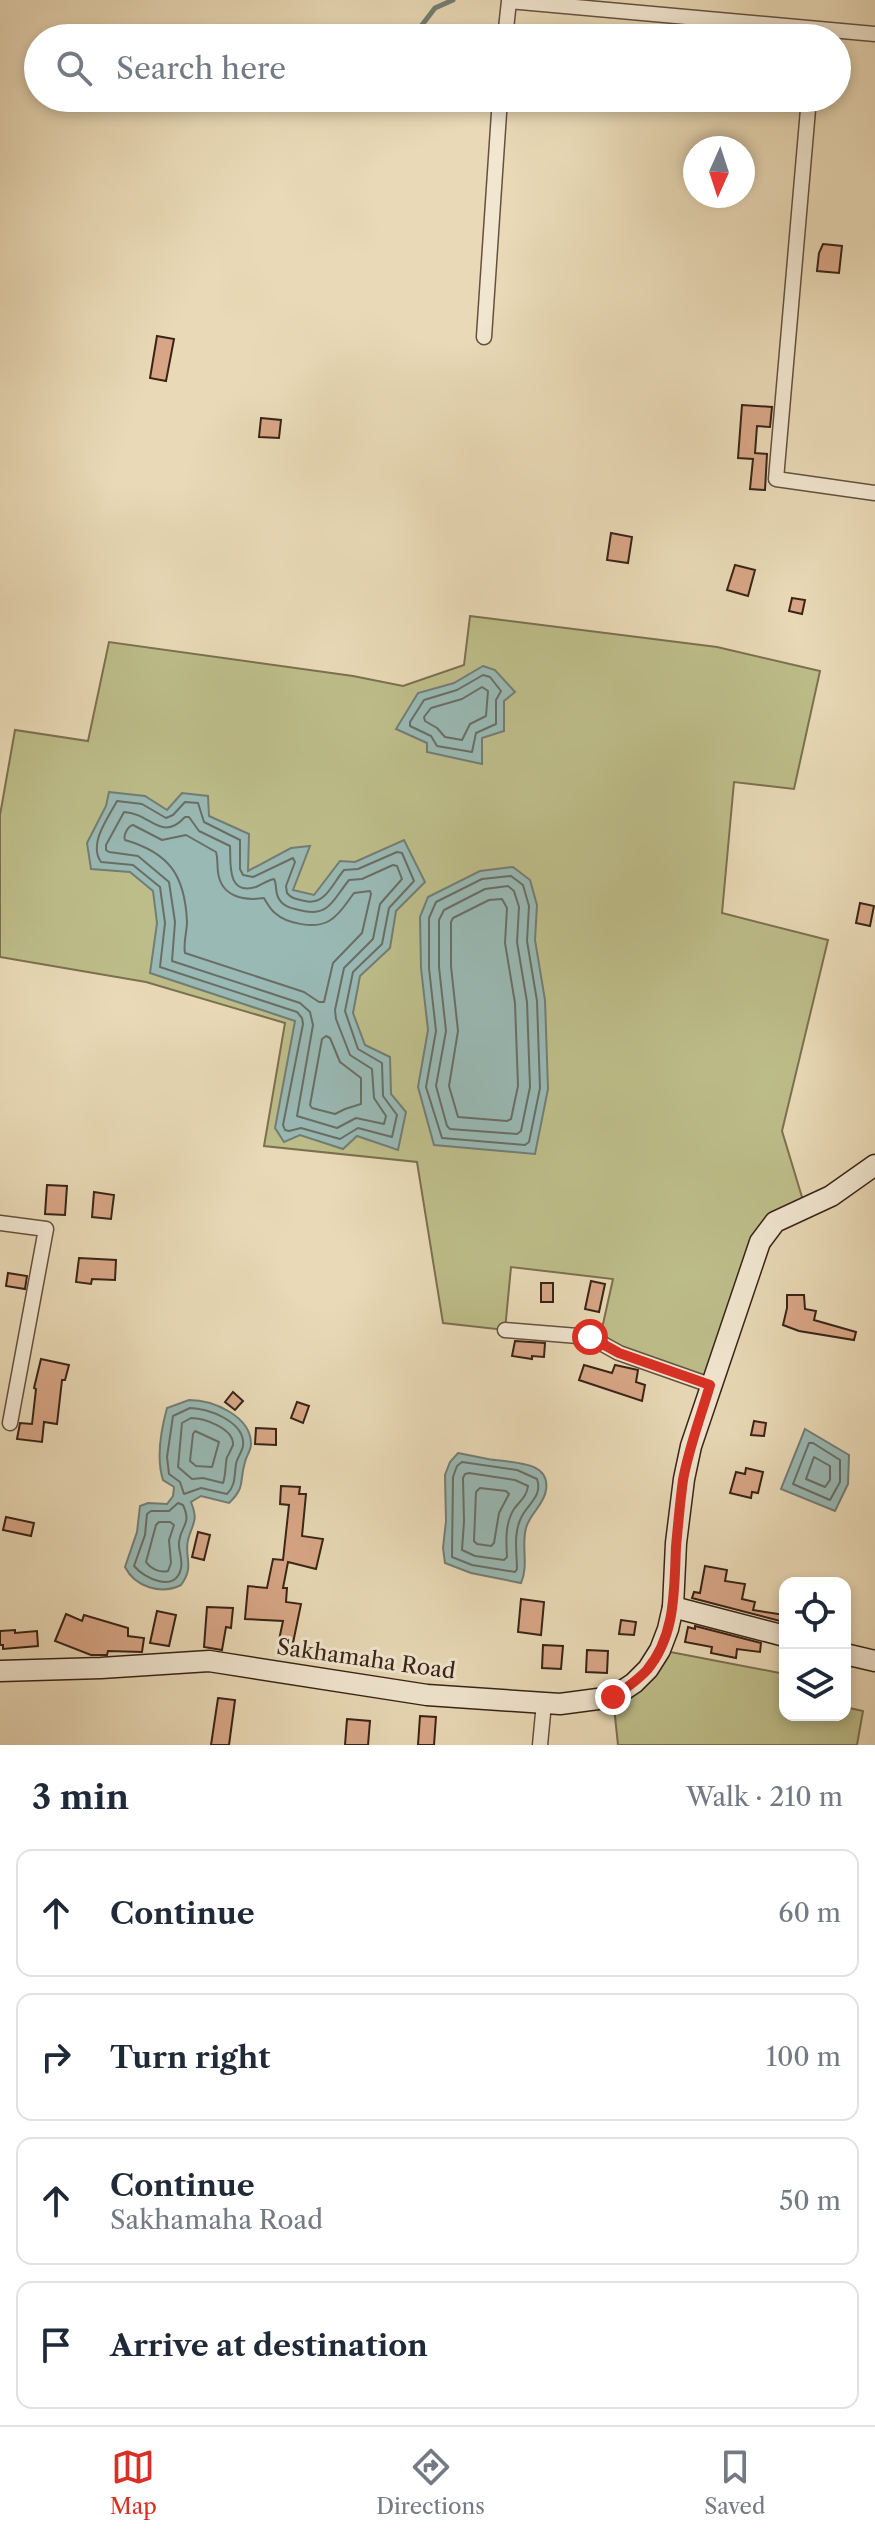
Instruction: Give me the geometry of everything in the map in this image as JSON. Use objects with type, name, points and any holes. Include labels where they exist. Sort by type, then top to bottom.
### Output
[{"type":"street","points":[[507,24],[509,1],[722,24]]},
{"type":"street","points":[[851,34],[875,34]]},
{"type":"street","points":[[484,337],[499,112]]},
{"type":"street","points":[[808,112],[776,479],[875,493]]},
{"type":"street","name":"Sakhamaha Road","points":[[0,1671],[209,1661],[427,1695],[560,1704],[613,1697],[648,1669],[660,1650],[673,1607],[676,1543],[691,1446],[760,1242],[784,1216],[831,1196],[875,1165]]},
{"type":"street","points":[[0,1223],[46,1229],[10,1423]]},
{"type":"street","points":[[505,1330],[590,1337],[619,1353],[710,1385]]},
{"type":"street","points":[[673,1607],[779,1634]]},
{"type":"street","points":[[851,1655],[875,1661]]},
{"type":"street","points":[[540,1745],[544,1703]]},
{"type":"green space","points":[[470,616],[717,647],[820,671],[794,789],[734,782],[722,913],[828,940],[782,1131],[805,1207],[775,1222],[710,1385],[599,1342],[613,1279],[511,1267],[505,1330],[443,1323],[417,1162],[264,1146],[285,1023],[146,982],[0,957],[0,815],[15,730],[88,741],[109,642],[353,676],[403,686],[464,665]]},
{"type":"green space","points":[[660,1650],[779,1673],[779,1721],[851,1721],[851,1708],[863,1711],[857,1745],[618,1745],[613,1697]]},
{"type":"water","points":[[483,666],[495,670],[515,692],[504,701],[504,731],[482,738],[482,764],[427,752],[427,743],[396,729],[418,693],[454,683]]},
{"type":"water","points":[[109,792],[145,796],[167,810],[182,793],[208,796],[209,816],[249,834],[248,871],[291,848],[310,846],[293,890],[314,895],[340,861],[355,862],[404,840],[425,882],[396,911],[390,948],[360,976],[353,1013],[365,1045],[390,1057],[391,1094],[406,1112],[398,1150],[357,1136],[343,1149],[300,1135],[284,1142],[275,1128],[295,1021],[150,973],[157,923],[153,891],[130,872],[91,869],[87,843],[106,806]]},
{"type":"water","points":[[513,867],[530,880],[537,905],[535,940],[545,1000],[548,1089],[535,1154],[434,1145],[418,1087],[428,1030],[421,968],[420,917],[428,897],[480,871]]},
{"type":"water","points":[[189,1400],[209,1403],[238,1418],[245,1425],[251,1447],[240,1488],[229,1503],[201,1496],[191,1502],[195,1518],[188,1540],[185,1578],[181,1585],[157,1589],[135,1580],[125,1567],[137,1532],[140,1506],[148,1503],[167,1504],[173,1496],[174,1487],[163,1480],[161,1471],[161,1435],[167,1408]]},
{"type":"water","points":[[805,1429],[849,1455],[848,1484],[835,1511],[781,1489]]},
{"type":"water","points":[[458,1453],[526,1464],[542,1473],[546,1480],[545,1495],[526,1528],[521,1583],[471,1573],[445,1563],[445,1475]]},
{"type":"building","points":[[823,244],[842,246],[839,273],[817,271]]},
{"type":"building","points":[[157,336],[174,339],[166,381],[150,378]]},
{"type":"building","points":[[742,405],[772,407],[770,427],[757,426],[755,453],[767,454],[765,490],[750,489],[753,459],[738,458]]},
{"type":"building","points":[[261,418],[281,420],[279,438],[259,437]]},
{"type":"building","points":[[611,533],[632,537],[628,563],[607,560]]},
{"type":"building","points":[[735,565],[755,570],[748,596],[727,590]]},
{"type":"building","points":[[792,598],[805,600],[802,614],[789,611]]},
{"type":"building","points":[[860,903],[874,906],[870,926],[856,923]]},
{"type":"building","points":[[47,1185],[67,1186],[65,1215],[45,1214]]},
{"type":"building","points":[[94,1192],[114,1195],[111,1219],[92,1217]]},
{"type":"building","points":[[79,1258],[116,1260],[115,1280],[92,1279],[91,1284],[76,1282]]},
{"type":"building","points":[[8,1273],[27,1276],[25,1289],[6,1286]]},
{"type":"building","points":[[591,1281],[605,1284],[599,1312],[585,1309]]},
{"type":"building","points":[[541,1283],[553,1283],[553,1302],[541,1302]]},
{"type":"building","points":[[787,1295],[804,1295],[805,1309],[816,1311],[814,1320],[856,1332],[854,1340],[799,1331],[783,1325]]},
{"type":"building","points":[[515,1341],[545,1343],[544,1357],[512,1356]]},
{"type":"building","points":[[41,1359],[69,1365],[65,1380],[62,1380],[57,1424],[44,1422],[42,1442],[17,1439],[20,1423],[32,1424],[34,1388]]},
{"type":"building","points":[[584,1365],[612,1373],[615,1365],[638,1370],[636,1382],[645,1385],[642,1401],[579,1380]]},
{"type":"building","points":[[233,1392],[243,1401],[235,1410],[225,1402]]},
{"type":"building","points":[[297,1402],[309,1406],[303,1423],[291,1418]]},
{"type":"building","points":[[754,1421],[766,1423],[764,1436],[751,1435]]},
{"type":"building","points":[[256,1428],[276,1429],[276,1445],[255,1444]]},
{"type":"building","points":[[746,1468],[763,1472],[758,1493],[752,1492],[751,1498],[730,1493],[736,1472],[745,1474]]},
{"type":"building","points":[[281,1486],[300,1487],[299,1494],[306,1494],[302,1536],[323,1539],[316,1569],[288,1562],[283,1588],[287,1588],[286,1602],[301,1604],[293,1643],[279,1640],[283,1621],[245,1619],[248,1586],[267,1588],[273,1559],[283,1560],[289,1505],[280,1504]]},
{"type":"building","points":[[6,1517],[34,1523],[31,1536],[3,1530]]},
{"type":"building","points":[[198,1532],[210,1535],[204,1560],[192,1557]]},
{"type":"building","points":[[705,1566],[727,1570],[725,1581],[745,1584],[742,1599],[755,1602],[753,1610],[779,1614],[779,1621],[692,1598],[694,1592],[700,1593]]},
{"type":"building","points":[[521,1599],[544,1602],[541,1635],[518,1632]]},
{"type":"building","points":[[207,1607],[233,1608],[231,1628],[226,1627],[222,1650],[204,1647]]},
{"type":"building","points":[[157,1611],[176,1615],[169,1646],[150,1643]]},
{"type":"building","points":[[66,1614],[82,1621],[84,1615],[128,1628],[128,1636],[144,1638],[142,1652],[108,1651],[107,1655],[91,1655],[55,1641]]},
{"type":"building","points":[[621,1620],[636,1622],[634,1635],[619,1634]]},
{"type":"building","points":[[695,1626],[761,1643],[760,1652],[737,1649],[736,1658],[711,1653],[712,1647],[685,1642],[688,1627],[695,1629]]},
{"type":"building","points":[[15,1630],[15,1633],[37,1631],[38,1646],[3,1649],[0,1631]]},
{"type":"building","points":[[543,1645],[563,1646],[561,1669],[542,1668]]},
{"type":"building","points":[[587,1650],[608,1651],[607,1673],[586,1672]]},
{"type":"building","points":[[218,1698],[235,1700],[229,1745],[211,1745]]},
{"type":"building","points":[[420,1716],[436,1717],[434,1745],[418,1745]]},
{"type":"building","points":[[347,1719],[370,1721],[368,1745],[345,1745]]},
{"type":"waterway","points":[[423,24],[435,8],[453,0]]},
{"type":"route","points":[[590,1337],[619,1353],[710,1385],[684,1479],[676,1543],[673,1607],[668,1629],[648,1669],[613,1697]]}]
